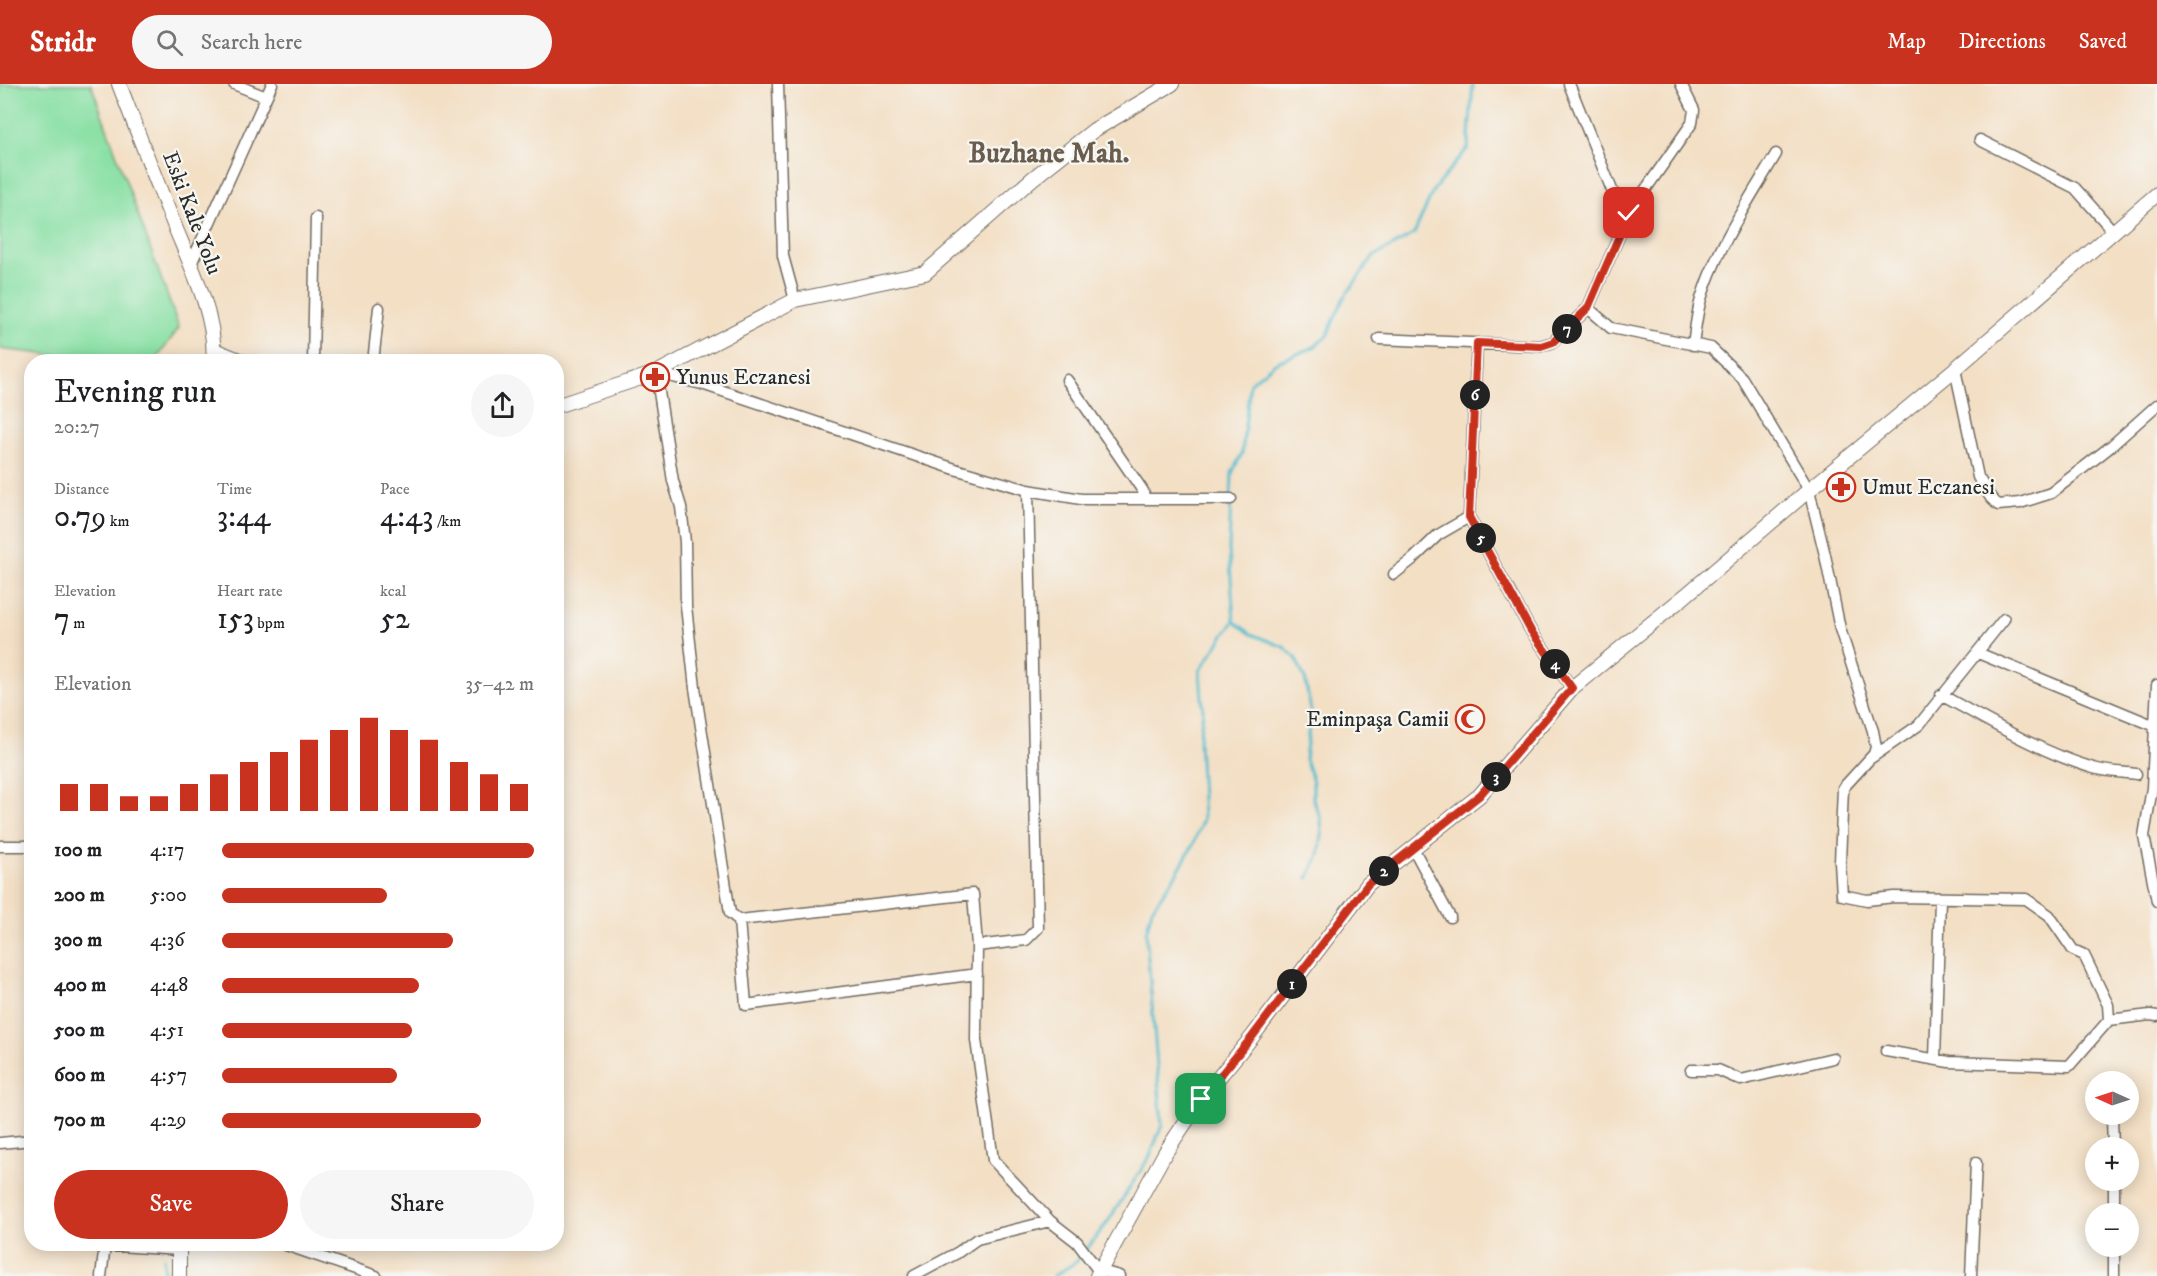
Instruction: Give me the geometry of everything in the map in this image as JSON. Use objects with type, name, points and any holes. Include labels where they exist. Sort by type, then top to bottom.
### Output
[{"type":"street","name":"Eski Kale Yolu","points":[[119,84],[191,264],[206,309],[214,354]]},
{"type":"street","points":[[234,84],[266,97]]},
{"type":"street","points":[[191,264],[272,84]]},
{"type":"street","points":[[778,84],[783,255],[795,300]]},
{"type":"street","points":[[564,403],[656,373],[795,300],[925,273],[1032,179],[1094,130],[1172,84]]},
{"type":"street","points":[[1569,84],[1616,200],[1629,213]]},
{"type":"street","points":[[1379,339],[1541,346],[1553,342],[1588,308],[1629,213],[1692,123],[1694,110],[1681,84]]},
{"type":"street","points":[[1980,140],[2075,188],[2113,231]]},
{"type":"street","points":[[1693,345],[1700,302],[1708,279],[1733,228],[1776,154]]},
{"type":"street","points":[[1096,1269],[1165,1153],[1201,1099],[1252,1037],[1368,884],[1480,795],[1572,688],[1955,369],[2157,194]]},
{"type":"street","points":[[313,354],[316,218]]},
{"type":"street","points":[[374,354],[379,308]]},
{"type":"street","points":[[1588,308],[1611,328],[1711,348],[1742,378],[1809,490],[1840,629],[1873,731],[1876,747],[1871,758]]},
{"type":"street","points":[[1477,343],[1469,517],[1531,631],[1572,688]]},
{"type":"street","points":[[1955,369],[1978,477],[1991,498],[1998,504],[2020,503],[2051,493],[2110,447],[2157,405]]},
{"type":"street","points":[[656,373],[702,384],[958,470],[1028,490],[1082,499],[1231,499]]},
{"type":"street","points":[[656,373],[673,481],[681,507],[685,542],[686,606],[703,744],[730,913],[739,920],[973,894],[977,946],[976,1041],[993,1160],[1050,1221],[1077,1242],[1096,1269],[1119,1276]]},
{"type":"street","points":[[1067,380],[1143,490],[1144,499]]},
{"type":"street","points":[[977,946],[1026,940],[1038,928],[1028,490]]},
{"type":"street","points":[[1394,574],[1413,560],[1437,535],[1469,517]]},
{"type":"street","points":[[2004,619],[1919,725],[1861,766],[1843,788],[1840,862],[1842,895],[1867,900],[1894,897],[2026,899],[2049,915],[2073,950],[2084,955],[2108,1005],[2109,1020]]},
{"type":"street","points":[[1978,653],[2155,726]]},
{"type":"street","points":[[2157,685],[2152,788],[2144,836],[2157,901]]},
{"type":"street","points":[[1941,695],[2059,755],[2092,768],[2136,774]]},
{"type":"street","points":[[0,846],[24,846]]},
{"type":"street","points":[[1413,848],[1450,917]]},
{"type":"street","points":[[1935,1059],[1940,898]]},
{"type":"street","points":[[739,920],[746,1005],[977,974]]},
{"type":"street","points":[[1886,1051],[1949,1062],[2069,1066],[2109,1020],[2150,1015],[2157,1017]]},
{"type":"street","points":[[1691,1070],[1718,1070],[1741,1080],[1833,1058]]},
{"type":"street","points":[[0,1143],[24,1141]]},
{"type":"street","points":[[1971,1276],[1976,1163]]},
{"type":"street","points":[[914,1276],[957,1253],[977,1239],[1050,1221]]},
{"type":"street","points":[[101,1276],[103,1251]]},
{"type":"street","points":[[179,1251],[179,1276]]},
{"type":"street","points":[[303,1251],[376,1276]]},
{"type":"street","points":[[2114,1257],[2114,1276]]},
{"type":"green space","points":[[0,84],[91,84],[179,328],[160,354],[44,354],[0,349]]},
{"type":"waterway","points":[[1086,1250],[1107,1223],[1150,1156],[1162,1125],[1146,933],[1152,909],[1193,845],[1203,819],[1199,740],[1203,711],[1200,671],[1234,621],[1229,549],[1232,473],[1242,453],[1250,383],[1275,363],[1314,347],[1327,336],[1343,299],[1373,257],[1414,234],[1434,189],[1468,148],[1473,84]]},
{"type":"waterway","points":[[1234,621],[1251,634],[1284,647],[1295,657],[1305,679],[1311,712],[1305,759],[1313,782],[1313,799],[1321,819],[1322,835],[1319,855],[1308,878]]},
{"type":"waterway","points":[[1054,1276],[1076,1262],[1082,1255]]},
{"type":"waterway","points":[[164,1257],[164,1276]]},
{"type":"place","name":"Yunus Eczanesi","points":[[655,377]]},
{"type":"place","name":"Umut Eczanesi","points":[[1841,487]]},
{"type":"place","name":"Eminpaşa Camii","points":[[1470,719]]},
{"type":"district","name":"Buzhane Mah.","points":[[1049,153]]},
{"type":"route","points":[[1201,1099],[1252,1037],[1368,884],[1480,795],[1572,688],[1531,631],[1469,517],[1477,343],[1541,346],[1553,342],[1588,308],[1629,213]]}]
